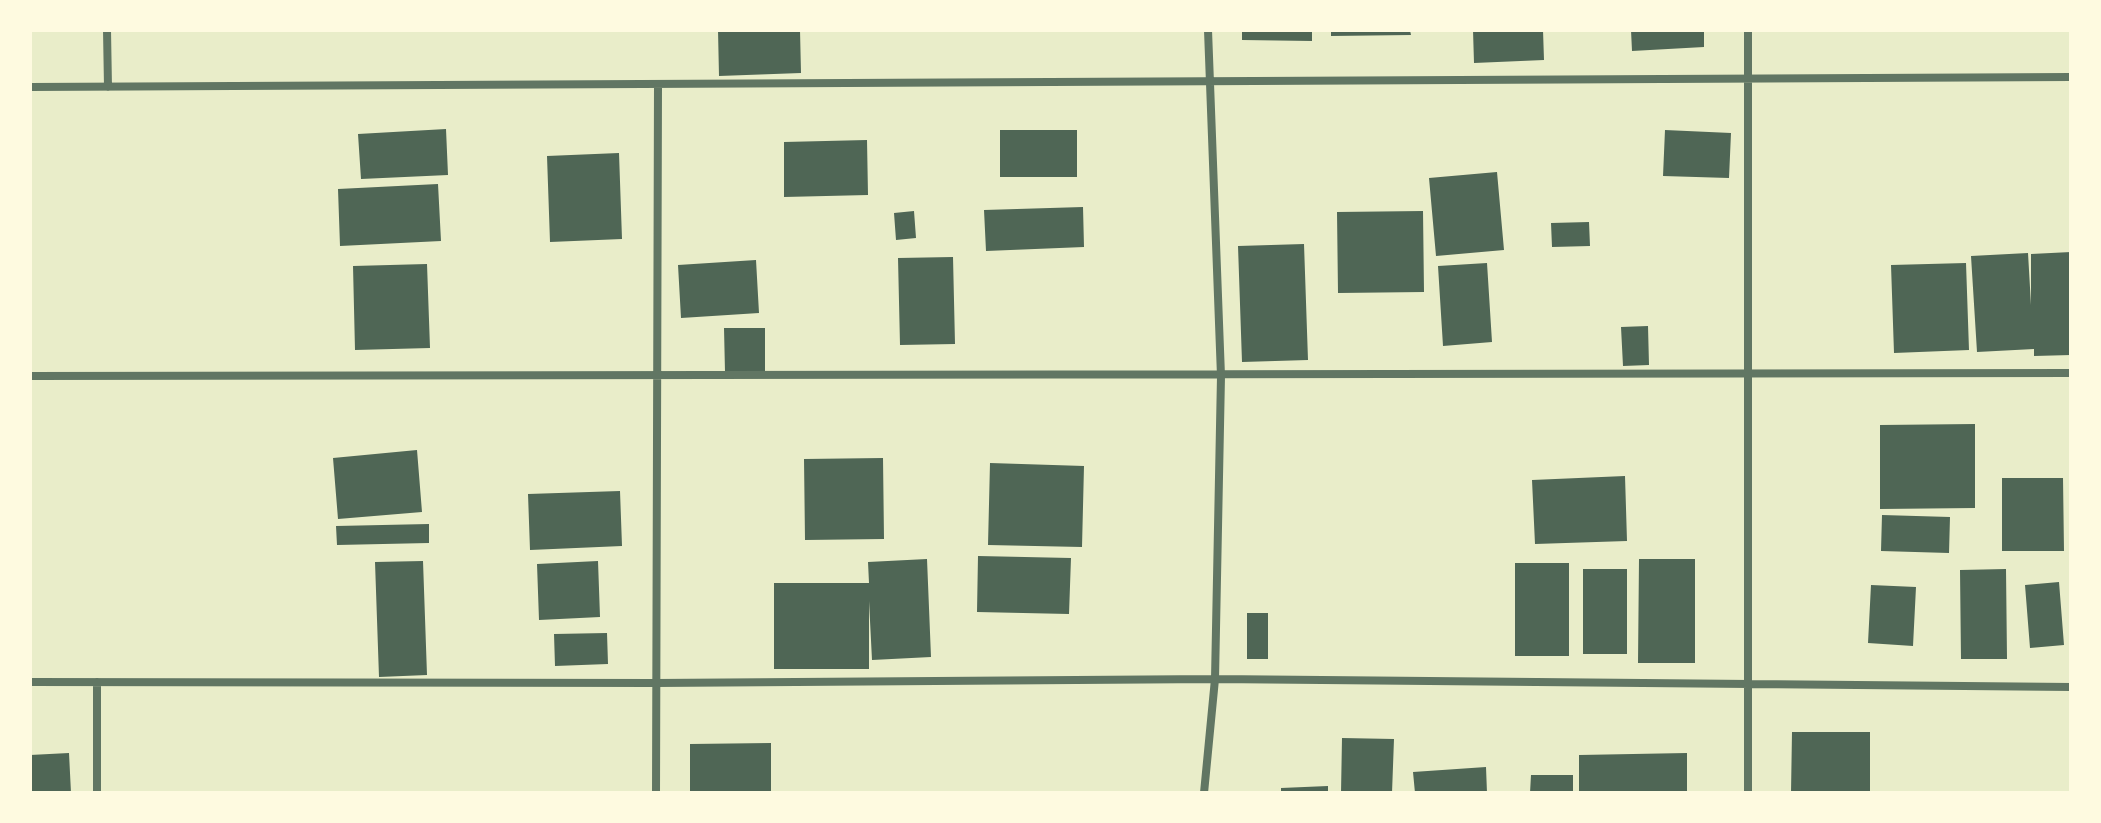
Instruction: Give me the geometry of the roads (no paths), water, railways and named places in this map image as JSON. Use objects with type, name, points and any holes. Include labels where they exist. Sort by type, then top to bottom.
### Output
[{"type":"street","points":[[107,30],[108,87]]},
{"type":"street","points":[[1204,793],[1215,679],[1221,376],[1208,30]]},
{"type":"street","points":[[1748,30],[1748,793]]},
{"type":"street","points":[[30,87],[2071,77]]},
{"type":"street","points":[[656,793],[658,85]]},
{"type":"street","points":[[30,376],[2071,373]]},
{"type":"street","points":[[30,682],[656,683],[1215,679],[2071,687]]},
{"type":"street","points":[[97,682],[97,793]]}]
